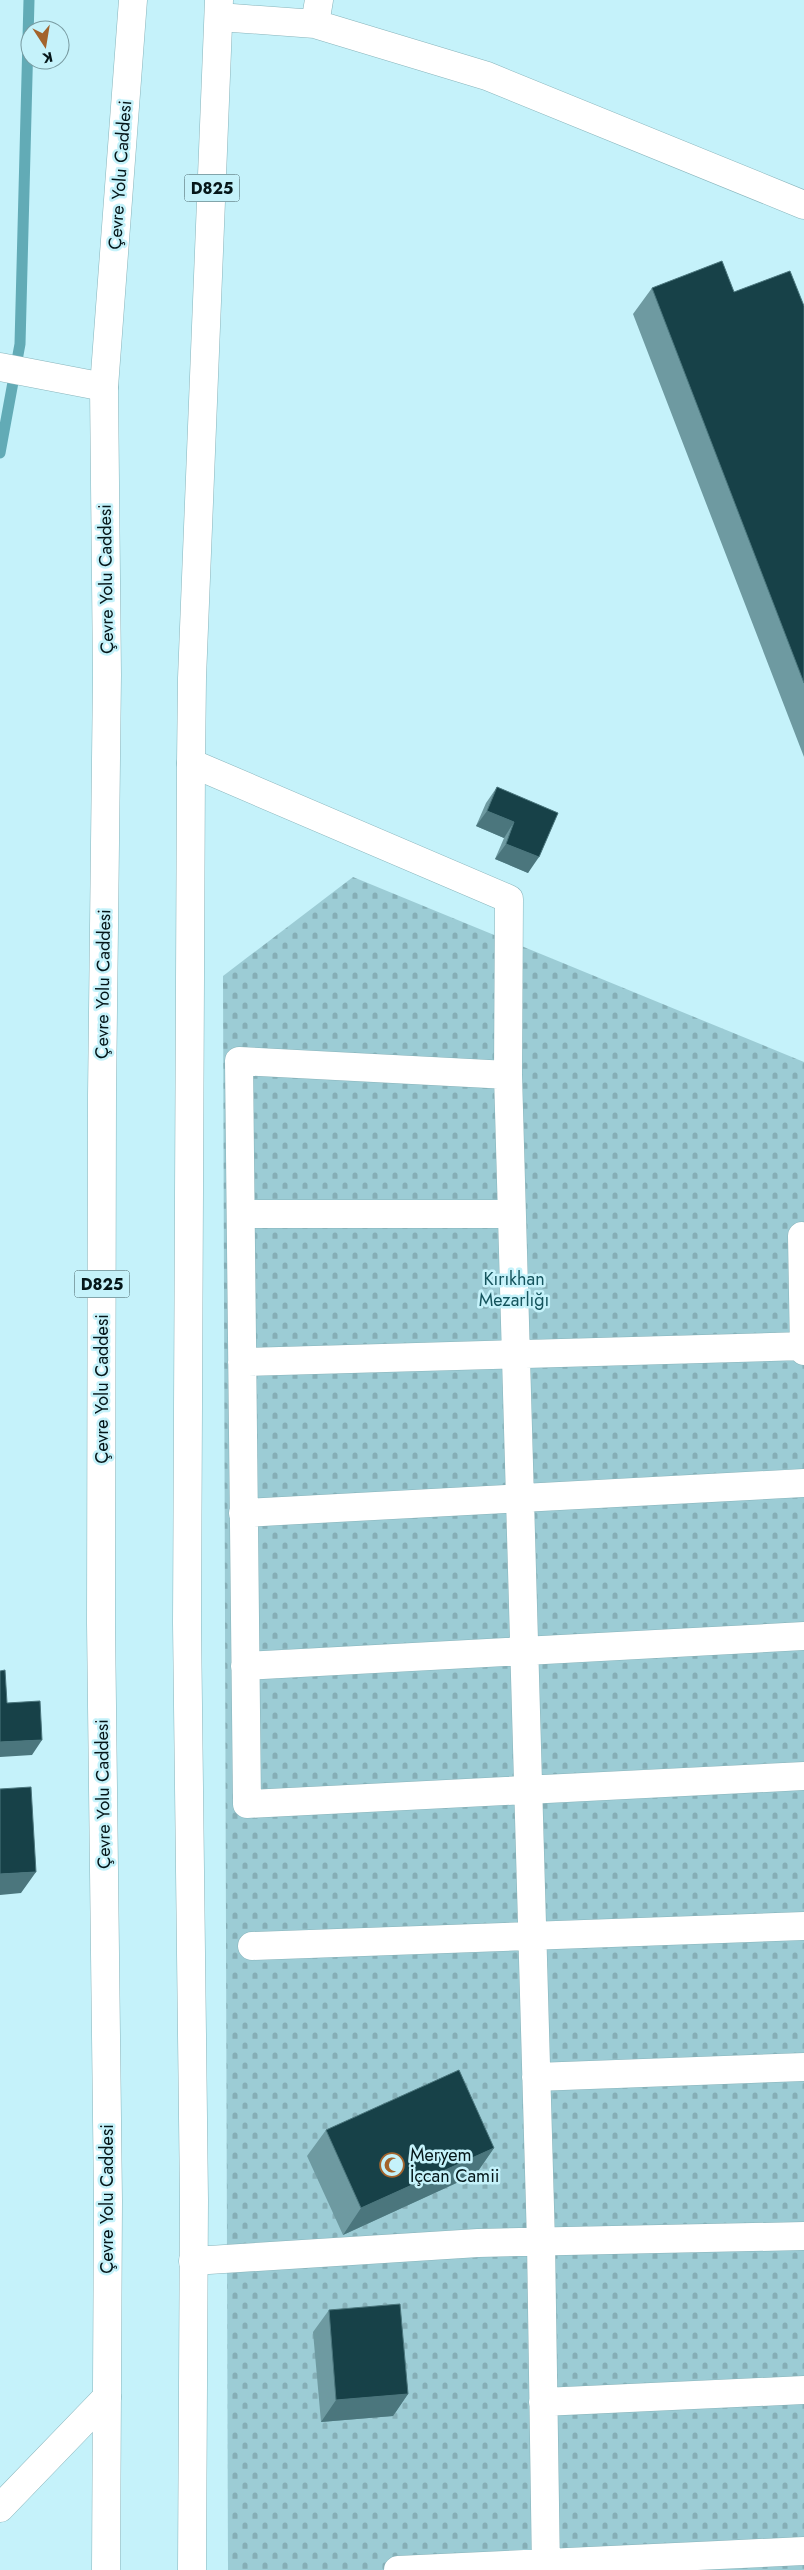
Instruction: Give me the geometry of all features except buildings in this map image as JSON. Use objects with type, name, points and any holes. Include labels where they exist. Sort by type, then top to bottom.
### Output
[{"type":"main road","name":"Çevre Yolu Caddesi","points":[[106,2570],[108,2201],[102,1623],[102,1095],[107,675],[104,387],[133,0]]},
{"type":"main road","points":[[219,8],[317,12],[487,76],[804,205]]},
{"type":"main road","name":"D825","points":[[192,2570],[193,2261],[187,1623],[191,763],[192,678],[219,8]]},
{"type":"main road","points":[[0,367],[104,387]]},
{"type":"main road","points":[[191,763],[509,899],[508,1074],[511,1214],[541,2242],[545,2567]]},
{"type":"main road","points":[[508,1074],[239,1061],[247,1804],[804,1776]]},
{"type":"main road","points":[[240,1214],[511,1214]]},
{"type":"main road","points":[[802,1236],[804,1351]]},
{"type":"main road","points":[[242,1362],[804,1346]]},
{"type":"main road","points":[[244,1513],[804,1483]]},
{"type":"main road","points":[[246,1666],[804,1636]]},
{"type":"main road","points":[[252,1946],[804,1926]]},
{"type":"main road","points":[[536,2077],[804,2067]]},
{"type":"main road","points":[[193,2261],[478,2243],[804,2236]]},
{"type":"main road","points":[[543,2402],[804,2390]]},
{"type":"main road","points":[[0,2508],[107,2397]]},
{"type":"main road","points":[[398,2570],[545,2567],[804,2551]]},
{"type":"green space","name":"Kırıkhan Mezarlığı","points":[[353,877],[804,1062],[804,2570],[228,2570],[223,976]]},
{"type":"waterway","points":[[0,453],[20,344],[29,0]]},
{"type":"place","name":"Meryem İçcan Camii","points":[[392,2165]]}]
